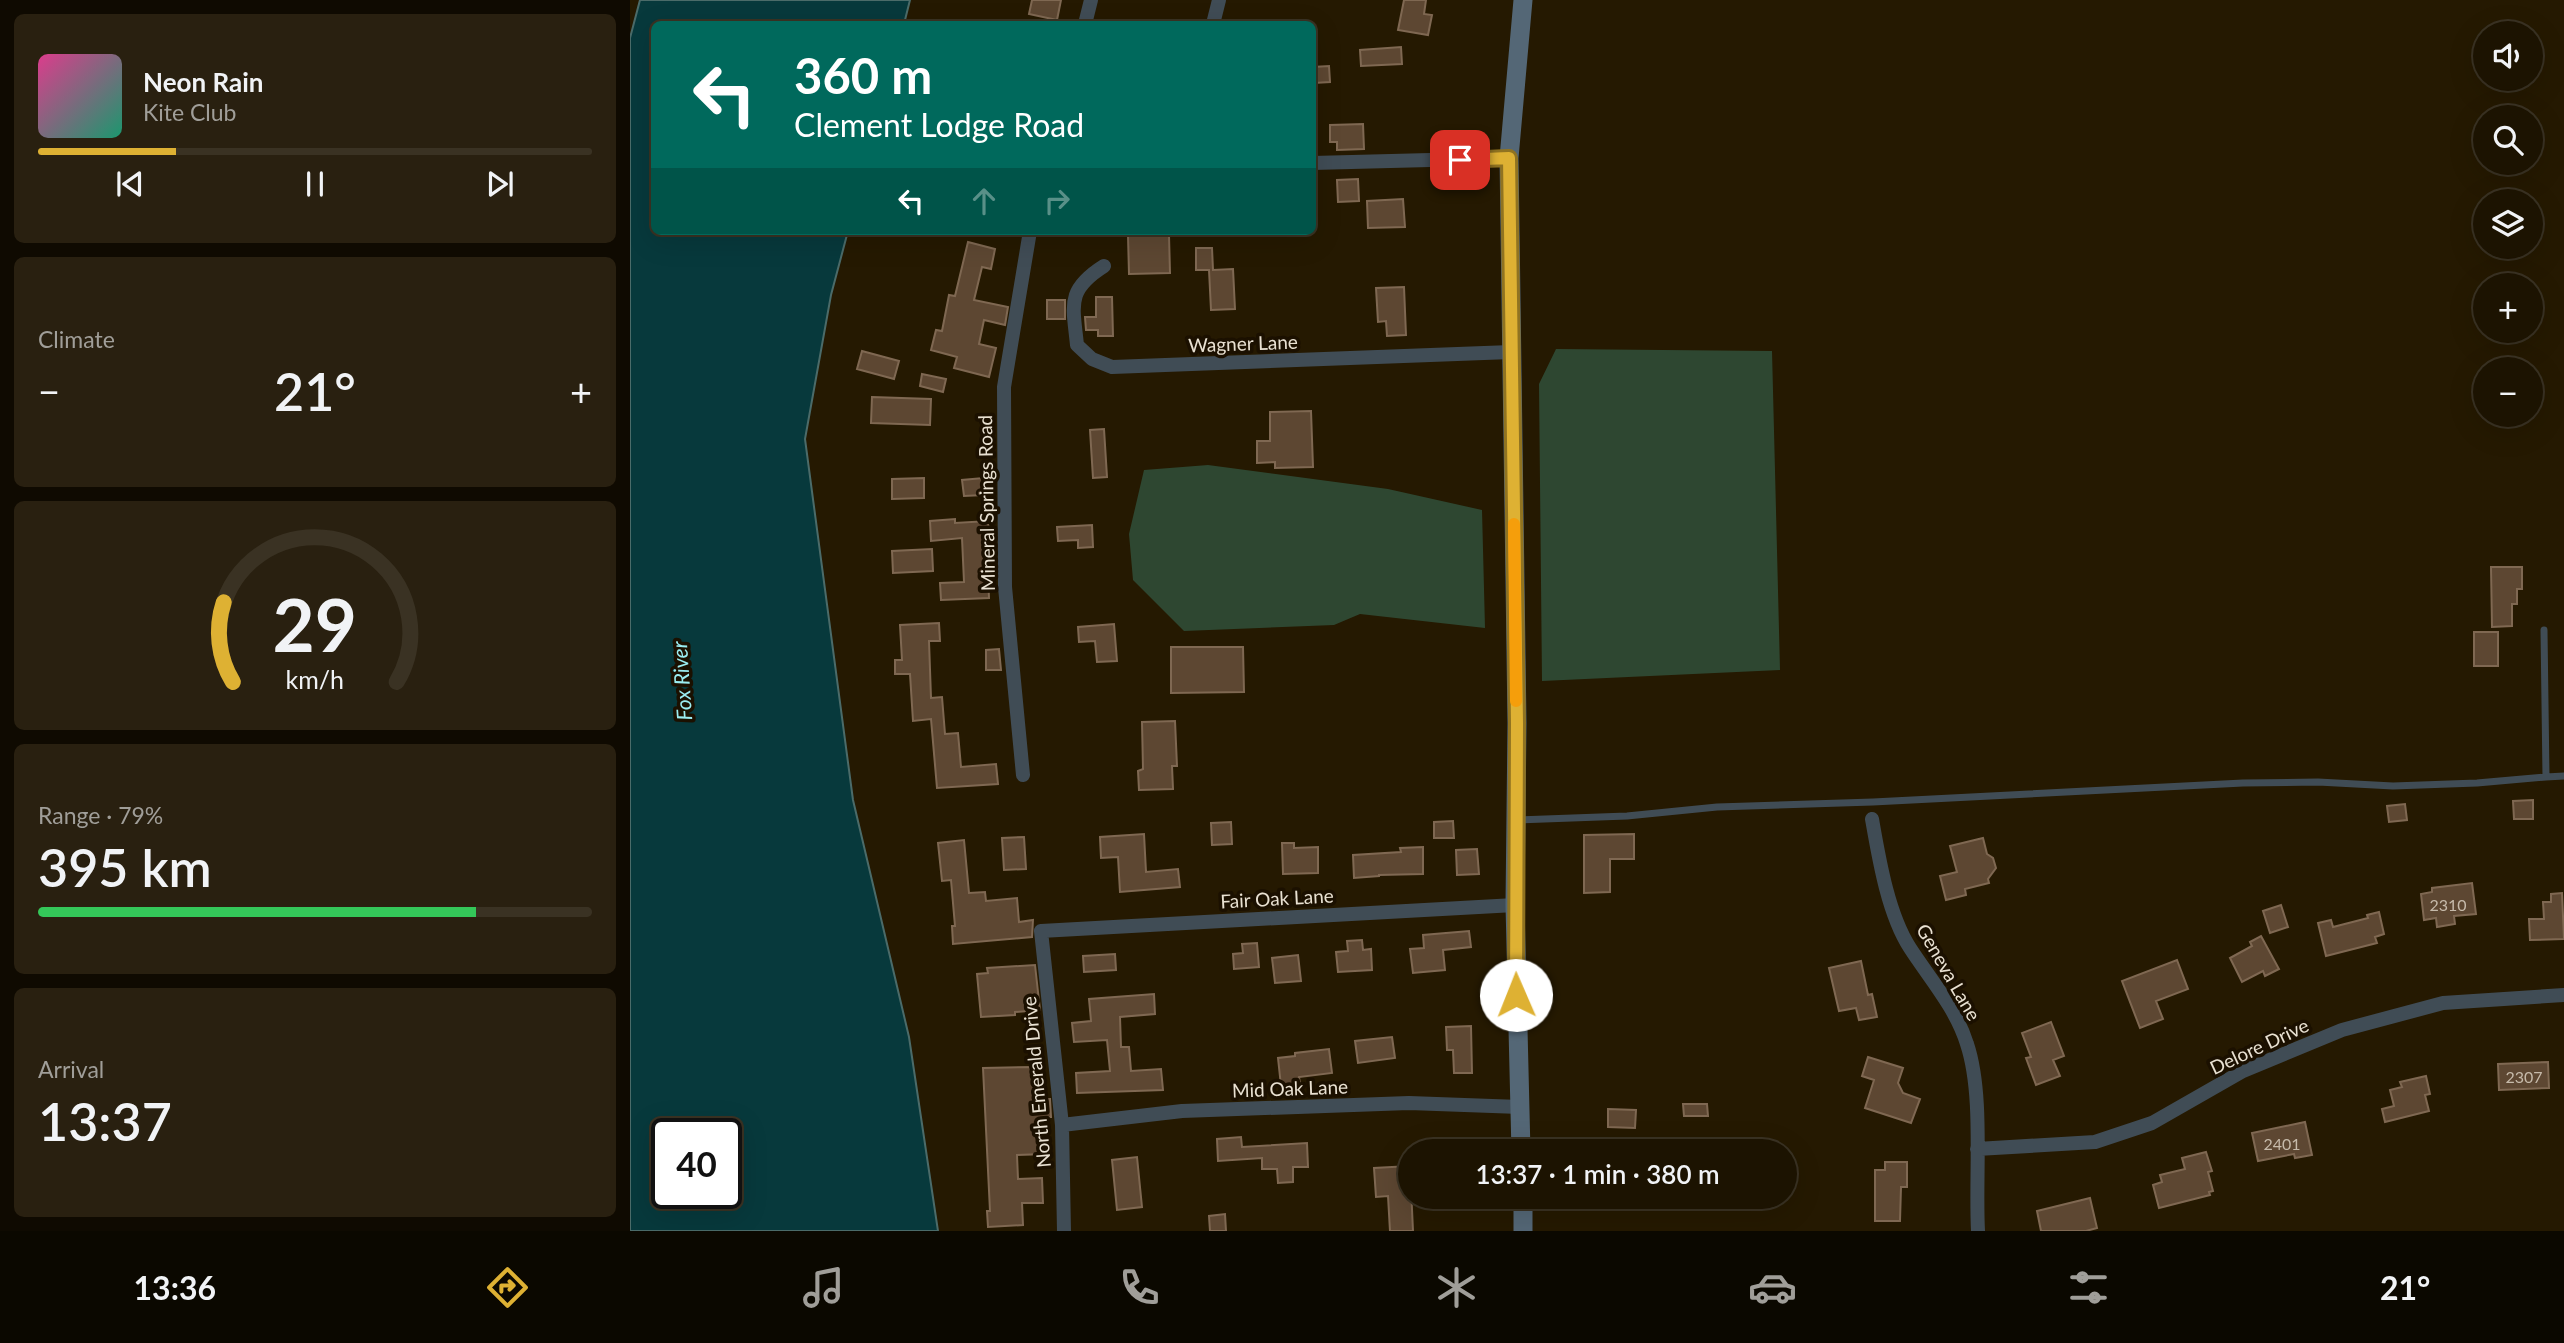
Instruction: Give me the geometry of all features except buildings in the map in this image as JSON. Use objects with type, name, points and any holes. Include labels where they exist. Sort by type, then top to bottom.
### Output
[{"type":"street","points":[[1086,21],[1091,0]]},
{"type":"street","points":[[1214,21],[1219,0]]},
{"type":"street","points":[[1521,1139],[1515,905],[1517,820],[1509,158],[1522,0]]},
{"type":"street","points":[[1316,163],[1509,158]]},
{"type":"street","name":"Mineral Springs Road","points":[[1023,775],[1005,587],[1004,387],[1029,235]]},
{"type":"street","name":"Wagner Lane","points":[[1104,266],[1090,275],[1075,292],[1073,312],[1077,345],[1092,359],[1112,367],[1511,352]]},
{"type":"street","name":"Geneva Lane","points":[[1872,819],[1889,898],[1908,946],[1937,985],[1967,1044],[1975,1088],[1978,1231]]},
{"type":"street","name":"Fair Oak Lane","points":[[1041,931],[1515,905]]},
{"type":"street","name":"North Emerald Drive","points":[[1041,931],[1062,1125],[1065,1231]]},
{"type":"street","name":"Delore Drive","points":[[1977,1149],[2095,1142],[2152,1123],[2243,1071],[2342,1030],[2443,1003],[2564,995]]},
{"type":"street","name":"Mid Oak Lane","points":[[1062,1125],[1209,1110],[1409,1103],[1520,1107]]},
{"type":"street","points":[[1522,1209],[1523,1231]]},
{"type":"lane","points":[[2544,630],[2546,777]]},
{"type":"lane","points":[[1517,820],[1627,816],[1717,807],[2230,784],[2318,782],[2393,786],[2564,776]]},
{"type":"green space","points":[[1556,349],[1772,351],[1780,670],[1542,681],[1539,384]]},
{"type":"green space","points":[[1208,465],[1388,489],[1482,510],[1485,628],[1360,614],[1334,625],[1184,631],[1133,580],[1129,534],[1144,470]]},
{"type":"water","name":"Fox River","points":[[640,0],[910,0],[905,21],[651,21],[651,235],[847,235],[831,295],[805,439],[853,800],[909,1037],[938,1231],[630,1231],[630,38]]},
{"type":"slow traffic","points":[[1514,524],[1516,701]]},
{"type":"route","points":[[1460,160],[1509,158],[1517,723],[1516,995]]}]
